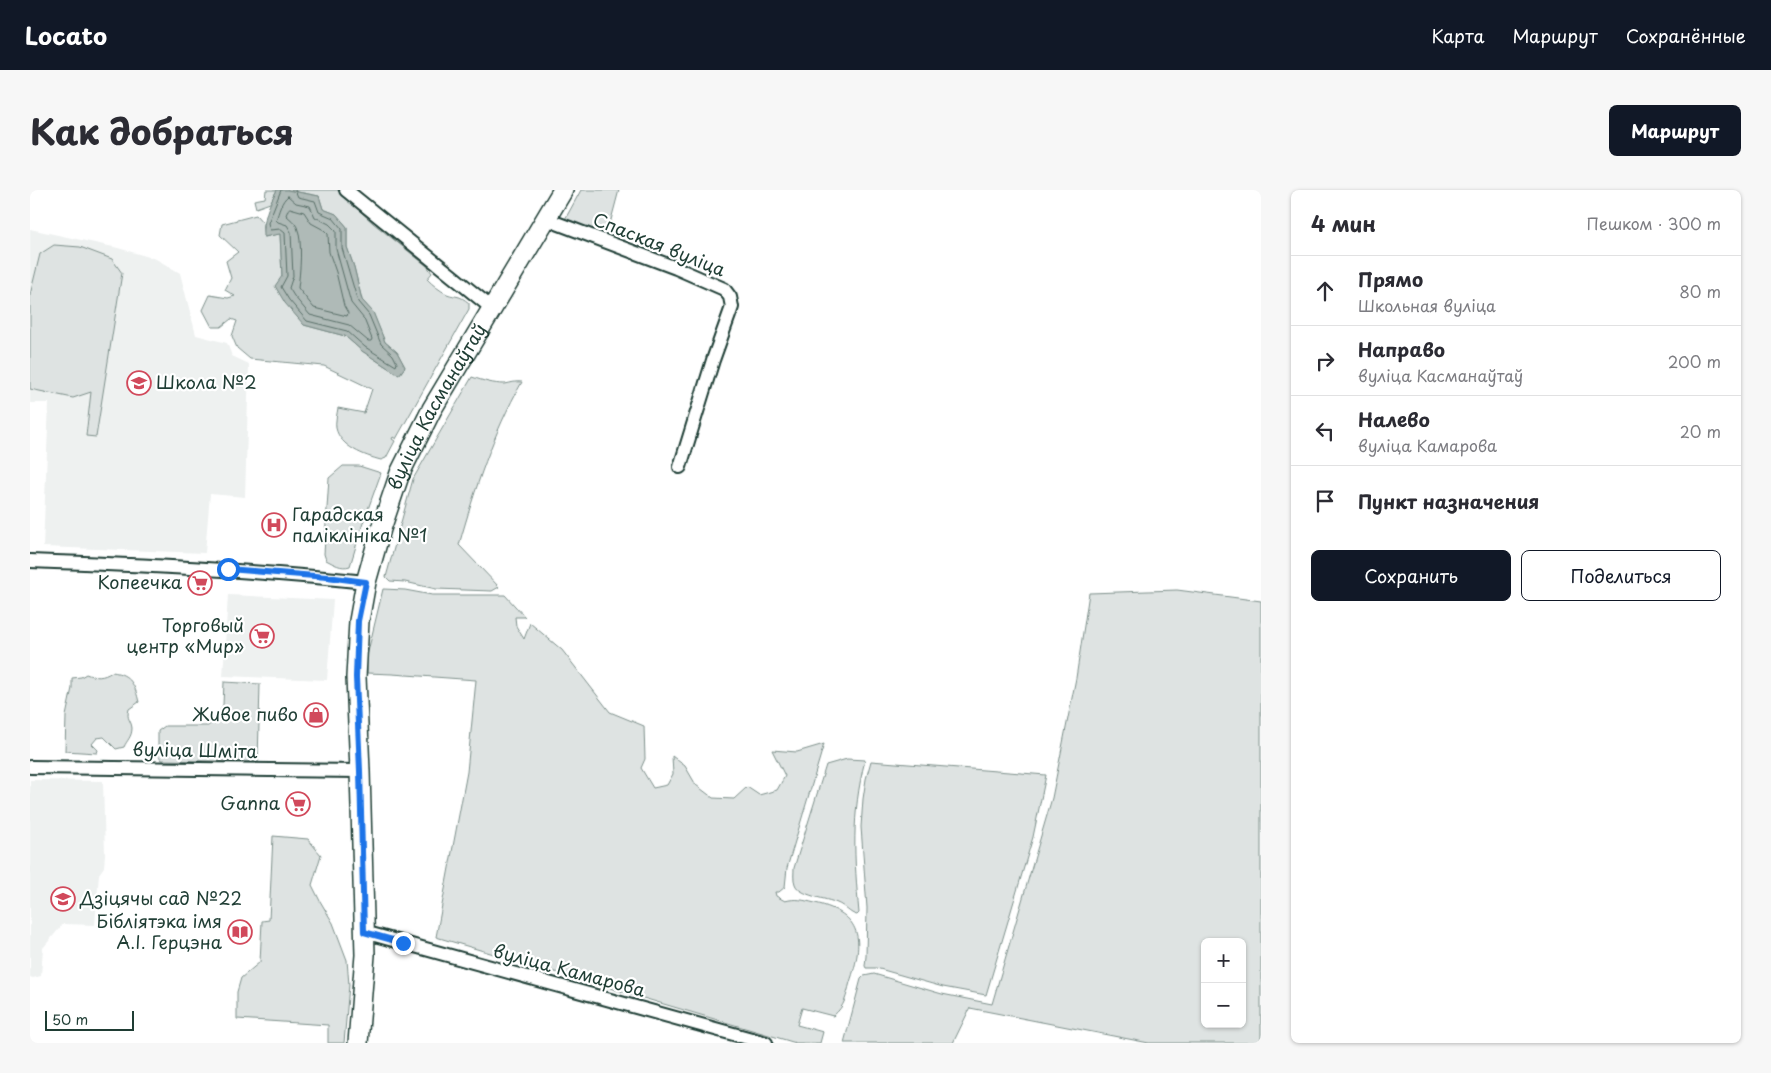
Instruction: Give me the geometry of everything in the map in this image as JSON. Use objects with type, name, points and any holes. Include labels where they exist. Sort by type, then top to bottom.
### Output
[{"type":"main road","name":"вуліца Касманаўтаў","points":[[358,1043],[365,955],[356,677],[358,621],[366,582],[400,473],[432,408],[563,190]]},
{"type":"street","name":"вуліца Касманаўтаў","points":[[346,190],[493,309]]},
{"type":"street","name":"Спаская вуліца","points":[[546,219],[676,268],[724,289],[730,297],[732,306],[713,360],[680,468]]},
{"type":"street","points":[[30,561],[228,569],[366,582]]},
{"type":"street","name":"вуліца Шміта","points":[[30,767],[360,771]]},
{"type":"street","name":"вуліца Камарова","points":[[364,932],[766,1043]]},
{"type":"shaded area","points":[[266,190],[277,190],[270,203],[256,208],[254,200],[265,198]]},
{"type":"shaded area","points":[[287,190],[337,190],[373,223],[427,266],[432,273],[427,279],[441,291],[460,297],[469,303],[469,309],[396,439],[393,437],[392,439],[395,441],[386,458],[381,460],[354,450],[342,440],[336,428],[338,408],[364,413],[372,389],[324,366],[250,359],[237,348],[232,336],[237,321],[231,319],[221,327],[212,327],[203,310],[210,295],[228,298],[235,296],[225,290],[231,278],[226,261],[238,252],[220,235],[222,224],[256,215],[263,223],[265,237],[280,233],[282,276],[304,325],[345,336],[362,351],[399,375],[405,367],[397,352],[385,342],[373,313],[362,300],[347,247],[347,227],[336,214],[323,209],[319,196]]},
{"type":"shaded area","points":[[581,190],[619,190],[606,239],[563,223]]},
{"type":"shaded area","name":"Школа №2","points":[[30,229],[118,248],[156,259],[180,273],[196,335],[227,343],[232,356],[249,364],[245,497],[210,494],[205,553],[43,547],[49,403],[30,403]]},
{"type":"shaded area","points":[[54,245],[80,247],[112,259],[122,273],[96,437],[86,436],[91,392],[73,398],[30,389],[30,295],[40,254]]},
{"type":"shaded area","points":[[472,377],[505,384],[522,382],[494,441],[459,545],[499,587],[492,591],[436,589],[405,582],[390,581],[386,577],[413,479]]},
{"type":"shaded area","points":[[343,466],[359,466],[381,473],[350,566],[344,567],[326,560],[324,554],[329,478]]},
{"type":"shaded area","points":[[383,589],[405,590],[432,595],[505,595],[525,617],[515,617],[516,626],[524,639],[530,623],[562,650],[610,712],[644,726],[645,759],[641,768],[653,788],[667,785],[673,774],[672,756],[685,766],[696,785],[713,798],[734,799],[747,787],[759,795],[777,790],[785,776],[772,750],[797,752],[824,744],[787,868],[785,887],[779,892],[775,892],[776,896],[785,901],[803,900],[831,908],[843,914],[856,931],[858,942],[857,954],[843,1005],[833,1016],[802,1008],[797,1025],[823,1032],[820,1043],[796,1043],[436,937],[467,772],[476,680],[367,673],[367,656]]},
{"type":"shaded area","points":[[1177,590],[1261,601],[1261,1043],[1149,1043],[970,1008],[953,1043],[844,1043],[861,979],[864,976],[874,974],[942,994],[992,1004],[1052,798],[1076,678],[1089,593]]},
{"type":"shaded area","points":[[228,595],[333,600],[327,680],[223,676]]},
{"type":"shaded area","points":[[112,672],[128,678],[136,691],[139,702],[129,709],[128,717],[132,731],[124,747],[116,749],[104,737],[97,738],[92,744],[98,750],[97,753],[65,751],[66,716],[72,688],[72,678],[81,677],[86,674],[96,677]]},
{"type":"shaded area","points":[[224,682],[260,684],[258,762],[162,760],[158,755],[158,731],[165,726],[208,726],[217,718],[223,705]]},
{"type":"shaded area","points":[[847,759],[865,760],[857,800],[855,836],[859,913],[857,915],[837,903],[802,891],[795,884],[794,878],[794,868],[826,765]]},
{"type":"shaded area","points":[[871,761],[1046,775],[1033,837],[986,995],[943,987],[876,968],[866,968],[865,966],[867,908],[861,827],[866,779]]},
{"type":"shaded area","name":"Дзіцячы сад №22","points":[[30,780],[103,781],[105,854],[104,867],[99,874],[95,925],[63,924],[43,948],[41,976],[33,978],[30,977]]},
{"type":"shaded area","points":[[273,836],[308,839],[321,855],[312,885],[333,923],[347,960],[349,985],[344,1043],[328,1043],[328,1025],[237,1019],[237,992],[241,978],[260,962],[262,921],[269,920]]},
{"type":"water","points":[[277,190],[319,196],[323,209],[336,214],[347,227],[347,247],[362,300],[373,312],[385,342],[397,352],[405,367],[399,375],[362,351],[345,336],[304,325],[285,303],[275,286],[282,276],[280,234],[264,237],[264,224],[267,213]]},
{"type":"place","name":"Школа №2","points":[[139,383]]},
{"type":"place","name":"Гарадская паліклініка №1","points":[[274,525]]},
{"type":"place","name":"Копеечка","points":[[200,583]]},
{"type":"place","name":"Торговый центр «Мир»","points":[[262,636]]},
{"type":"place","name":"Живое пиво","points":[[316,715]]},
{"type":"place","name":"Ganna","points":[[298,804]]},
{"type":"place","name":"Дзіцячы сад №22","points":[[63,899]]},
{"type":"place","name":"Бібліятэка імя А.І. Герцэна","points":[[240,932]]},
{"type":"route","points":[[228,569],[366,582],[358,621],[356,677],[364,932],[403,943]]}]
